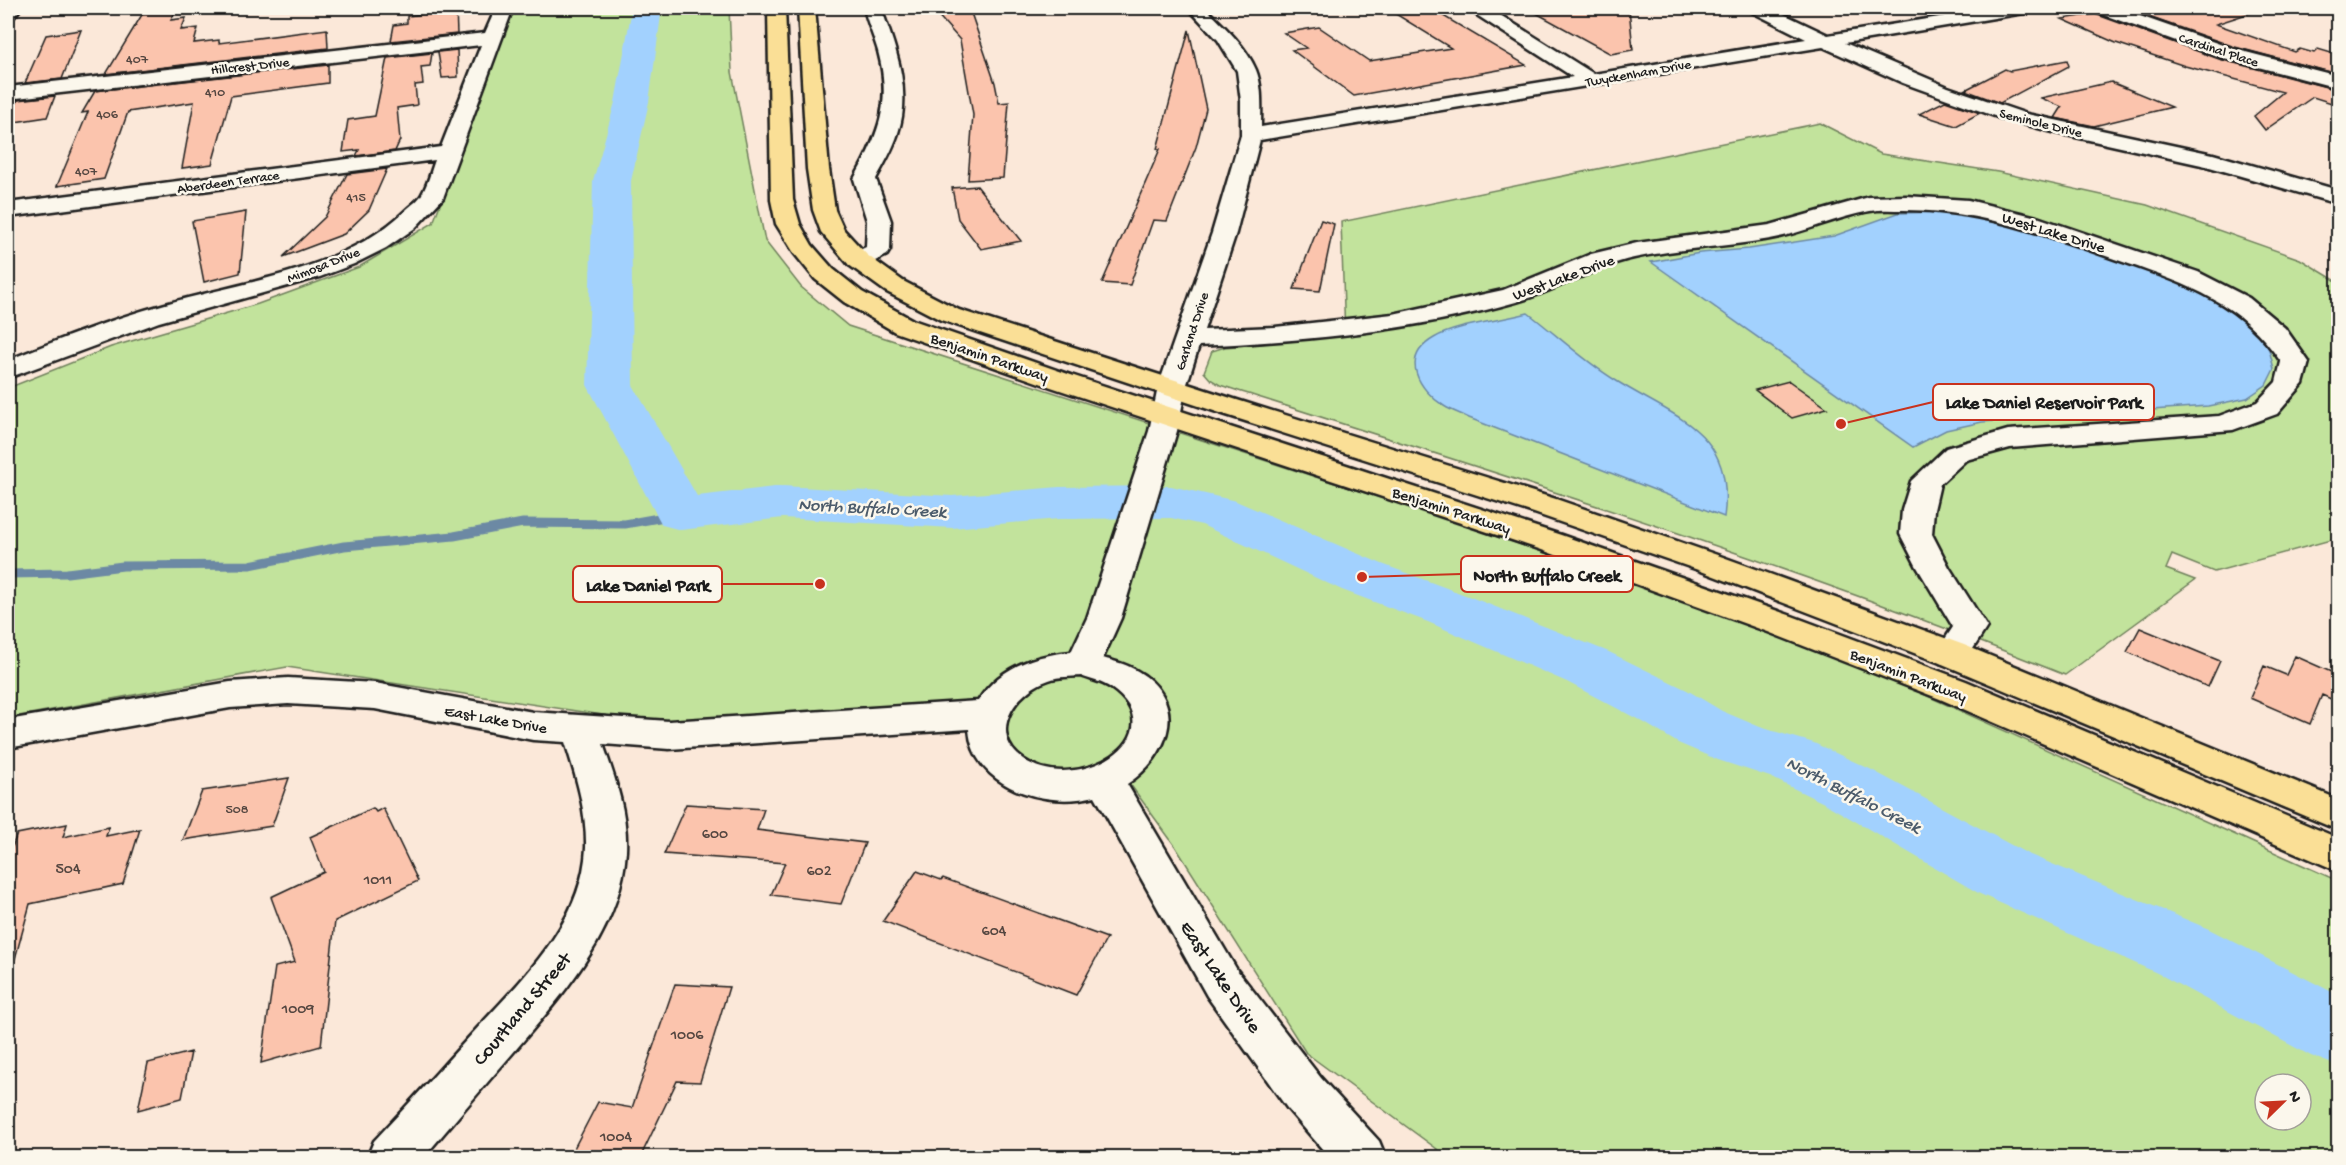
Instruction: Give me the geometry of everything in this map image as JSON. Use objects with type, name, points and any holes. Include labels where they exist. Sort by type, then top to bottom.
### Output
[{"type":"main road","name":"Benjamin Parkway","points":[[776,8],[782,200],[788,224],[802,248],[824,274],[853,297],[904,326],[954,345],[1551,542],[1791,628],[1953,690],[2338,855]]},
{"type":"main road","name":"Benjamin Parkway","points":[[806,8],[818,169],[824,210],[833,232],[858,260],[894,286],[950,315],[1167,414],[1556,510],[1712,564],[1952,654],[2338,815]]},
{"type":"street","points":[[8,14],[12,8]]},
{"type":"street","name":"Mimosa Drive","points":[[8,370],[149,317],[300,275],[349,256],[390,235],[416,216],[432,198],[504,8]]},
{"type":"street","points":[[858,260],[878,250],[879,221],[865,179],[888,132],[894,101],[893,72],[872,8]]},
{"type":"street","name":"Garland Drive","points":[[1083,664],[1104,618],[1188,339],[1224,233],[1251,135],[1251,101],[1247,72],[1225,37],[1196,8]]},
{"type":"street","points":[[1478,8],[1591,80]]},
{"type":"street","name":"Seminole Drive","points":[[1758,8],[1942,93],[2006,114],[2217,161],[2280,177],[2338,197]]},
{"type":"street","name":"Twyckenham Drive","points":[[1251,135],[2024,8]]},
{"type":"street","name":"Cardinal Place","points":[[2102,8],[2227,53],[2338,82]]},
{"type":"street","name":"Hillcrest Drive","points":[[8,93],[492,38]]},
{"type":"street","name":"Aberdeen Terrace","points":[[8,210],[447,158]]},
{"type":"street","name":"Aberdeen Terrace","points":[[8,223],[447,158]]},
{"type":"street","name":"West Lake Drive","points":[[1188,339],[1275,335],[1393,322],[1511,296],[1600,259],[1637,250],[1772,232],[1869,204],[1906,203],[1968,207],[2029,222],[2116,250],[2189,277],[2240,303],[2276,334],[2295,362],[2289,384],[2266,408],[2223,424],[2008,439],[1956,454],[1926,481],[1918,510],[1916,534],[1933,567],[1970,627],[1952,654]]},
{"type":"street","points":[[1083,664],[1107,669],[1128,679],[1144,693],[1152,711],[1152,731],[1144,750],[1128,766],[1105,779],[1079,785],[1052,785],[1027,779],[1007,767],[993,751],[987,733],[989,714],[998,696],[1014,682],[1035,671],[1058,665],[1083,664]]},
{"type":"street","name":"East Lake Drive","points":[[8,734],[230,695],[288,691],[375,696],[533,726],[580,731],[669,735],[989,714]]},
{"type":"street","name":"Courtland Street","points":[[391,1158],[552,976],[574,946],[592,910],[604,864],[605,829],[596,782],[580,731]]},
{"type":"street","name":"East Lake Drive","points":[[1105,779],[1222,983],[1304,1093],[1362,1158]]},
{"type":"green space","points":[[510,8],[729,8],[732,72],[765,241],[801,287],[848,326],[1443,518],[1823,649],[2338,881],[2338,1157],[1448,1157],[1306,1053],[1175,846],[1127,780],[1028,769],[999,743],[1002,712],[675,726],[287,667],[8,718],[8,388],[111,347],[258,304],[359,267],[433,223],[496,56]]},
{"type":"green space","points":[[1820,123],[1881,154],[1998,172],[2147,205],[2300,259],[2338,282],[2338,538],[2214,572],[2172,555],[2166,569],[2195,580],[2065,675],[1961,634],[1751,558],[1539,487],[1220,385],[1204,372],[1212,351],[1225,347],[1345,336],[1341,222]]},
{"type":"water","points":[[1942,212],[2020,225],[2147,267],[2219,299],[2255,327],[2269,349],[2274,369],[2266,385],[2247,398],[2208,406],[1982,422],[1946,430],[1913,447],[1651,262],[1700,253],[1749,249],[1834,236],[1898,213]]},
{"type":"water","points":[[1528,313],[1604,373],[1679,417],[1696,430],[1711,446],[1720,465],[1725,488],[1724,517],[1469,418],[1444,406],[1421,383],[1416,374],[1417,355],[1423,346],[1434,338],[1467,326]]},
{"type":"building","points":[[146,8],[177,8],[171,20],[186,18],[181,30],[198,28],[194,43],[219,40],[219,43],[327,29],[328,48],[106,74]]},
{"type":"building","points":[[456,8],[457,34],[391,41],[394,25],[407,23],[407,16],[432,13],[432,10]]},
{"type":"building","points":[[1386,8],[1430,8],[1526,65],[1354,96],[1292,50],[1306,48],[1284,33],[1319,27],[1369,61],[1451,48]]},
{"type":"building","points":[[1527,8],[1629,8],[1633,50],[1611,54]]},
{"type":"building","points":[[2249,8],[2250,13],[2216,24],[2295,52],[2300,49],[2314,53],[2318,49],[2338,55],[2338,74],[2235,47],[2126,9]]},
{"type":"building","points":[[970,10],[995,83],[999,103],[1009,102],[1003,178],[968,180],[973,115],[960,40],[936,13]]},
{"type":"building","points":[[2095,14],[2219,59],[2338,90],[2338,105],[2313,97],[2265,130],[2254,116],[2283,92],[2185,66],[2116,43],[2062,19]]},
{"type":"building","points":[[81,30],[62,79],[25,83],[46,35]]},
{"type":"building","points":[[1189,30],[1206,109],[1196,147],[1167,221],[1153,220],[1130,285],[1102,283],[1160,149],[1157,149]]},
{"type":"building","points":[[457,50],[458,77],[442,78],[438,52]]},
{"type":"building","points":[[432,53],[430,66],[421,67],[423,84],[415,85],[417,105],[397,108],[400,140],[395,151],[356,156],[359,150],[343,152],[348,120],[375,116],[387,58]]},
{"type":"building","points":[[2067,60],[2069,66],[2000,103],[1965,90],[2005,69],[2010,71]]},
{"type":"building","points":[[328,65],[328,83],[231,96],[212,164],[182,168],[194,102],[128,112],[104,179],[57,186],[88,112],[82,113],[95,91]]},
{"type":"building","points":[[2111,82],[2172,107],[2094,126],[2055,118],[2062,107],[2041,98]]},
{"type":"building","points":[[55,96],[47,117],[8,123],[18,100]]},
{"type":"building","points":[[1945,101],[1980,113],[1956,126],[1919,114]]},
{"type":"building","points":[[387,169],[369,210],[344,234],[283,257],[325,217],[347,174]]},
{"type":"building","points":[[977,186],[1021,241],[981,249],[958,219],[952,188]]},
{"type":"building","points":[[246,212],[240,273],[204,282],[192,221]]},
{"type":"building","points":[[1321,220],[1334,224],[1320,291],[1294,289]]},
{"type":"building","points":[[1789,381],[1827,408],[1792,418],[1755,390]]},
{"type":"building","points":[[2140,628],[2220,661],[2208,687],[2127,652]]},
{"type":"building","points":[[2295,656],[2338,675],[2338,702],[2322,695],[2310,724],[2250,698],[2264,666],[2286,675]]},
{"type":"building","points":[[289,778],[272,826],[183,840],[202,791]]},
{"type":"building","points":[[686,804],[764,809],[757,830],[865,843],[841,904],[771,895],[785,863],[664,854]]},
{"type":"building","points":[[373,808],[376,812],[383,808],[418,881],[335,921],[321,1046],[261,1063],[275,967],[295,962],[271,897],[324,872],[310,837]]},
{"type":"building","points":[[67,824],[63,837],[109,827],[106,836],[140,829],[123,884],[30,904],[15,959],[8,958],[8,858],[17,834]]},
{"type":"building","points":[[917,871],[941,880],[943,878],[1107,938],[1076,995],[883,921]]},
{"type":"building","points":[[675,984],[729,987],[700,1082],[677,1081],[640,1158],[569,1158],[598,1102],[632,1108]]},
{"type":"building","points":[[191,1052],[182,1098],[138,1110],[148,1063]]},
{"type":"waterway","name":"North Buffalo Creek","points":[[647,8],[632,102],[612,181],[610,385],[681,514],[783,502],[952,512],[1059,503],[1171,502],[1218,512],[1362,577],[1448,609],[1588,667],[1665,706],[1700,727],[1740,744],[1792,760],[1847,786],[2004,874],[2183,951],[2338,1032]]},
{"type":"waterway","points":[[8,574],[67,573],[123,566],[250,565],[344,546],[454,536],[523,523],[625,524],[681,514]]},
{"type":"place","name":"Lake Daniel Reservoir Park","points":[[1841,424]]},
{"type":"place","name":"North Buffalo Creek","points":[[1362,577]]},
{"type":"place","name":"Lake Daniel Park","points":[[820,584]]}]
